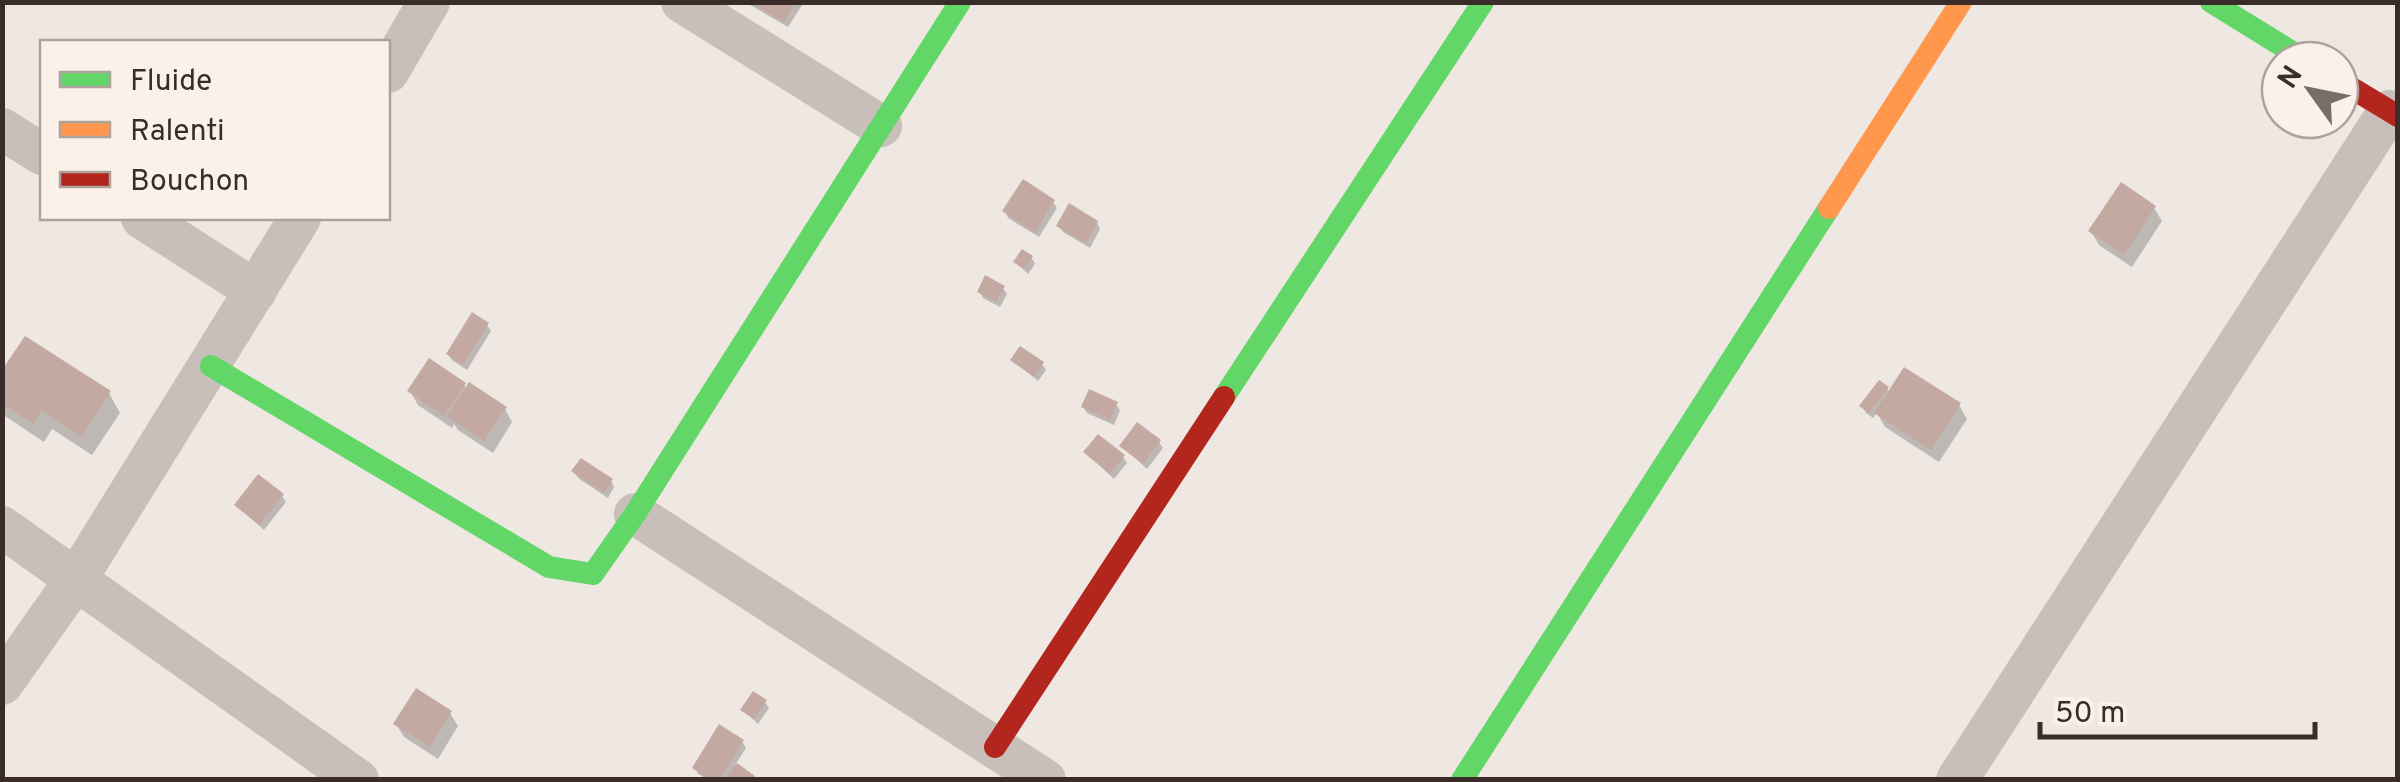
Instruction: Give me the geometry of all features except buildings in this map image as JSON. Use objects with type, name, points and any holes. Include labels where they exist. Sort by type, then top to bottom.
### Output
[{"type":"street","points":[[390,69],[429,2]]},
{"type":"street","points":[[682,2],[881,126]]},
{"type":"street","points":[[210,366],[549,567],[593,574],[960,2]]},
{"type":"street","points":[[995,747],[1483,2]]},
{"type":"street","points":[[1462,780],[1961,2]]},
{"type":"street","points":[[2211,2],[2273,40]]},
{"type":"street","points":[[1956,780],[2393,114],[2360,93]]},
{"type":"street","points":[[2,129],[40,153]]},
{"type":"street","points":[[145,220],[256,290]]},
{"type":"street","points":[[2,684],[77,578],[299,220]]},
{"type":"street","points":[[635,514],[1045,780]]},
{"type":"street","points":[[2,527],[358,780]]},
{"type":"traffic: fast","points":[[211,366],[549,567],[593,574],[960,2]]},
{"type":"traffic: fast","points":[[1224,397],[1483,2]]},
{"type":"traffic: fast","points":[[2211,2],[2273,40]]},
{"type":"traffic: fast","points":[[1462,780],[1829,208]]},
{"type":"traffic: slow","points":[[1829,208],[1961,2]]},
{"type":"traffic: jam","points":[[2360,93],[2398,116]]},
{"type":"traffic: jam","points":[[995,747],[1224,397]]}]
